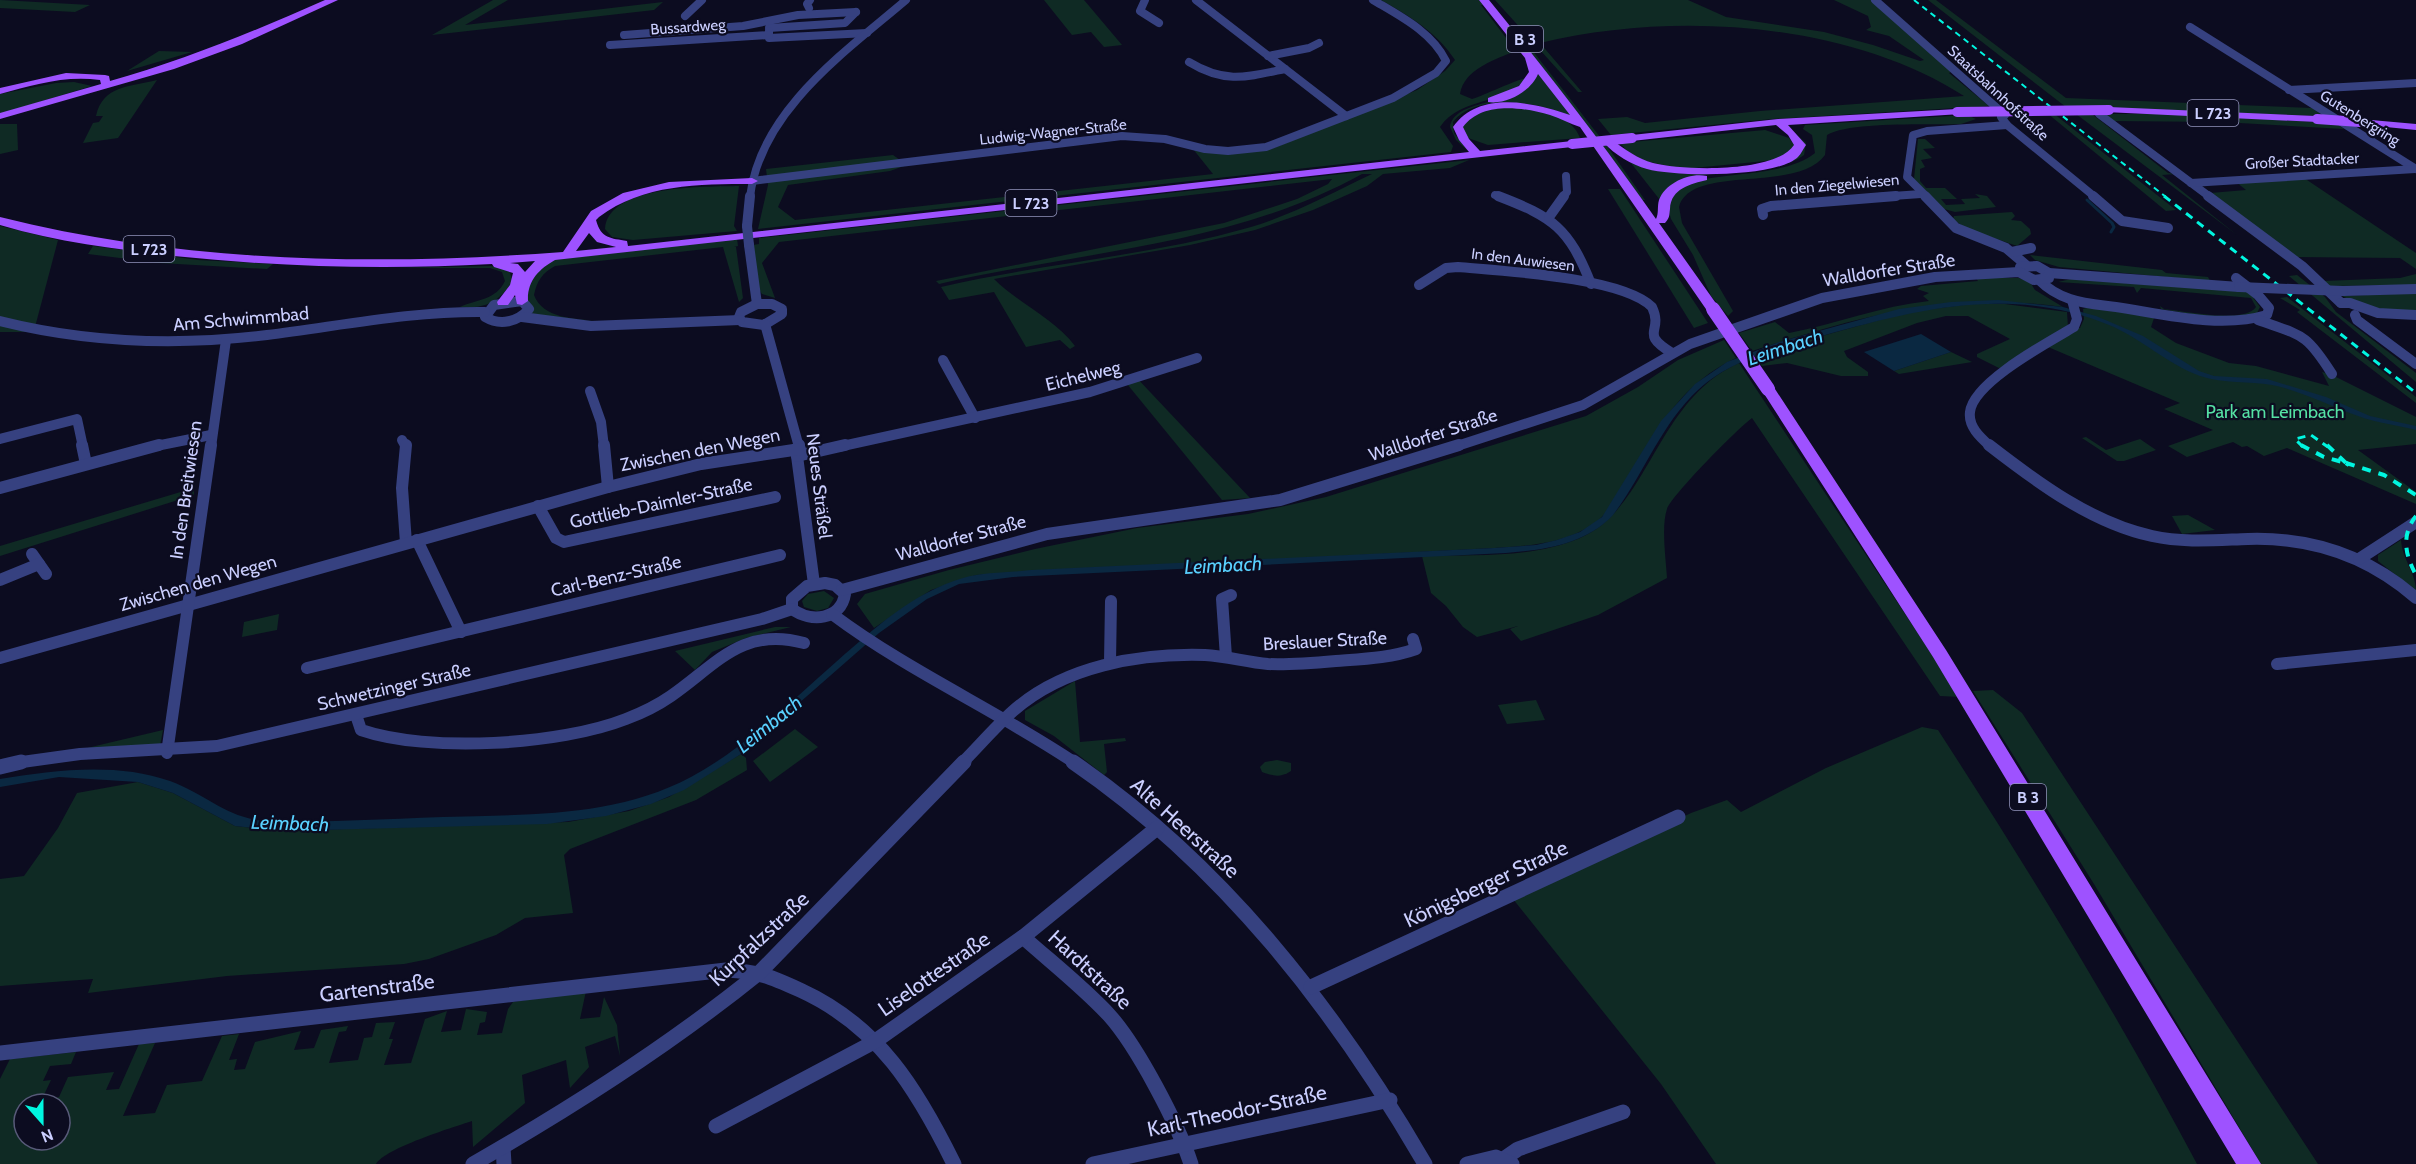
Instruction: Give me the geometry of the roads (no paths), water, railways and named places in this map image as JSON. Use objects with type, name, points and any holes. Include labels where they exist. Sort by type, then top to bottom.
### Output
[{"type":"main road","points":[[0,116],[105,82],[148,74],[239,42],[333,0]]},
{"type":"main road","name":"B 3","points":[[1484,0],[1588,130],[1767,389],[1940,654],[2249,1164]]},
{"type":"main road","name":"B 3","points":[[1492,0],[1609,143],[1699,280],[1701,293]]},
{"type":"main road","points":[[1465,156],[1450,133],[1450,120],[1467,108],[1514,93],[1529,84],[1534,72],[1530,56]]},
{"type":"main road","points":[[0,91],[38,81],[74,77],[105,82]]},
{"type":"main road","points":[[1477,154],[1464,140],[1458,127],[1465,116],[1478,110],[1502,106],[1531,107],[1559,113],[1588,130]]},
{"type":"main road","name":"L 723","points":[[0,221],[110,245],[200,255],[267,260],[386,263],[480,262],[553,256],[1790,121],[1956,112],[2104,112],[2317,119],[2416,127]]},
{"type":"main road","points":[[1661,219],[1664,217],[1664,199],[1676,186],[1693,179],[1789,166],[1803,159],[1810,150],[1810,144],[1790,121]]},
{"type":"main road","points":[[1609,143],[1636,161],[1649,166],[1701,172],[1782,161],[1800,150],[1796,137],[1778,122]]},
{"type":"main road","points":[[1730,127],[1767,129],[1796,137]]},
{"type":"main road","points":[[1464,140],[1483,147],[1519,150]]},
{"type":"main road","points":[[569,251],[577,244],[590,220],[607,204],[645,190],[668,186],[752,181]]},
{"type":"main road","points":[[590,220],[592,233],[605,242],[647,243]]},
{"type":"main road","name":"L 723","points":[[386,263],[569,251],[715,238]]},
{"type":"main road","points":[[522,302],[521,293],[535,268],[543,260],[553,256]]},
{"type":"main road","points":[[480,262],[508,266],[519,272],[516,285],[503,302]]},
{"type":"street","points":[[685,16],[702,0]]},
{"type":"street","points":[[757,304],[747,226],[747,200],[766,144],[790,108],[814,79],[906,0]]},
{"type":"street","points":[[1145,0],[1140,12],[1159,23]]},
{"type":"street","points":[[1196,0],[1347,116]]},
{"type":"street","name":"Ludwig-Wagner-Straße","points":[[752,181],[1122,136],[1165,139],[1205,149],[1266,147],[1347,116],[1422,83],[1436,73],[1446,61],[1443,52],[1405,19],[1373,0]]},
{"type":"street","name":"Staatsbahnhofstraße","points":[[1875,0],[2005,115],[2001,117],[2007,125],[2110,210],[2119,220],[2135,226],[2168,228]]},
{"type":"street","points":[[624,35],[742,26],[769,28],[845,23],[856,12]]},
{"type":"street","name":"Gutenbergring","points":[[2190,27],[2416,169]]},
{"type":"street","points":[[769,28],[769,38],[867,33]]},
{"type":"street","name":"Bussardweg","points":[[610,45],[769,28]]},
{"type":"street","points":[[1268,56],[1309,48],[1319,43]]},
{"type":"street","points":[[1189,62],[1207,75],[1221,78],[1286,69]]},
{"type":"street","name":"Gutenbergring","points":[[2289,90],[2416,83]]},
{"type":"street","points":[[2104,112],[2191,183],[2302,266],[2341,303],[2361,306],[2368,312]]},
{"type":"street","name":"In den Ziegelwiesen","points":[[2007,125],[1927,130],[1913,135],[1906,177],[1956,228],[2012,252],[2022,269]]},
{"type":"street","name":"Großer Stadtacker","points":[[2191,183],[2416,169]]},
{"type":"street","points":[[1549,217],[1567,192],[1566,176]]},
{"type":"street","name":"In den Ziegelwiesen","points":[[1763,215],[1762,209],[1771,206],[1921,194]]},
{"type":"street","name":"In den Auwiesen","points":[[1495,195],[1549,217],[1572,240],[1591,284]]},
{"type":"street","points":[[2012,252],[2031,248]]},
{"type":"street","name":"In den Auwiesen","points":[[1419,285],[1446,268],[1458,267],[1591,284],[1624,291],[1648,303],[1656,314],[1653,338],[1656,344],[1672,353]]},
{"type":"street","name":"Walldorfer Straße","points":[[842,590],[1047,534],[1239,508],[1332,486],[1583,405],[1672,353],[1716,333],[1822,298],[1935,278],[2042,268],[2049,273],[2343,291],[2416,289]]},
{"type":"street","name":"Walldorfer Straße","points":[[2022,269],[2039,280]]},
{"type":"street","points":[[2039,280],[2049,278],[2049,273]]},
{"type":"street","points":[[2039,280],[2050,290],[2072,303],[2229,322],[2258,320],[2305,337],[2313,344],[2332,374]]},
{"type":"street","points":[[2237,283],[2259,295],[2269,306],[2267,315],[2258,320]]},
{"type":"street","points":[[503,302],[522,302],[528,304],[529,309],[522,317],[511,321],[494,322],[485,317],[485,312],[503,302]]},
{"type":"street","points":[[2072,303],[2077,319],[2074,327],[1979,394],[1970,409],[1970,416],[1971,423],[1985,442],[2076,504],[2132,531],[2178,540],[2282,537],[2317,544],[2359,559],[2395,580],[2416,598]]},
{"type":"street","points":[[2341,303],[2339,305],[2341,309],[2355,315],[2368,312],[2416,315]]},
{"type":"street","points":[[522,317],[554,323],[591,326],[741,316],[757,304],[772,304],[783,311],[778,319],[765,324],[750,325],[741,316]]},
{"type":"street","name":"Am Schwimmbad","points":[[0,321],[34,331],[93,339],[172,342],[226,340],[427,312],[485,312]]},
{"type":"street","points":[[2355,315],[2357,320],[2416,364]]},
{"type":"street","name":"Neues Sträßel","points":[[765,324],[798,453],[814,584]]},
{"type":"street","name":"In den Breitwiesen","points":[[166,753],[226,340]]},
{"type":"street","name":"Eichelweg","points":[[798,453],[975,418],[1090,392],[1197,358]]},
{"type":"street","points":[[943,360],[975,418]]},
{"type":"street","name":"Zwischen den Wegen","points":[[590,391],[601,422],[608,487]]},
{"type":"street","points":[[0,439],[77,419],[86,464]]},
{"type":"street","points":[[0,488],[136,450],[211,435]]},
{"type":"street","points":[[402,440],[406,446],[402,488],[411,541],[461,632]]},
{"type":"street","name":"Zwischen den Wegen","points":[[0,658],[608,487],[701,464],[798,453]]},
{"type":"street","name":"Gottlieb-Daimler-Straße","points":[[538,506],[556,538],[564,542],[775,497]]},
{"type":"street","points":[[2359,559],[2416,522]]},
{"type":"street","name":"Carl-Benz-Straße","points":[[307,668],[780,555]]},
{"type":"street","points":[[0,580],[39,564]]},
{"type":"street","points":[[814,584],[835,585],[842,590],[845,594],[843,605],[832,614],[804,617],[792,609],[790,604],[795,594],[814,584]]},
{"type":"street","points":[[1226,657],[1222,599],[1231,595]]},
{"type":"street","points":[[1110,662],[1111,601]]},
{"type":"street","name":"Schwetzinger Straße","points":[[0,767],[63,755],[166,753],[217,746],[762,619],[792,609]]},
{"type":"street","name":"Alte Heerstraße","points":[[832,614],[874,645],[1006,718],[1101,782],[1157,828],[1215,881],[1311,987],[1390,1100],[1425,1164]]},
{"type":"street","points":[[356,715],[361,730],[375,737],[399,741],[558,736],[604,726],[647,710],[672,696],[729,652],[770,639],[788,638],[804,643]]},
{"type":"street","name":"Breslauer Straße","points":[[1006,718],[1059,679],[1110,662],[1173,655],[1226,657],[1277,664],[1400,655],[1416,649],[1413,639]]},
{"type":"street","points":[[2277,664],[2416,650]]},
{"type":"street","name":"Kurpfalzstraße","points":[[473,1164],[504,1156],[650,1054],[760,972],[1006,718]]},
{"type":"street","name":"Königsberger Straße","points":[[1311,987],[1678,817]]},
{"type":"street","name":"Liselottestraße","points":[[716,1126],[874,1042],[1023,937],[1157,828]]},
{"type":"street","name":"Hardtstraße","points":[[1023,937],[1107,1013],[1124,1033],[1184,1143],[1191,1164]]},
{"type":"street","name":"Gartenstraße","points":[[0,1053],[726,970],[760,972]]},
{"type":"street","points":[[760,972],[821,1000],[853,1021],[886,1052],[929,1114],[954,1164]]},
{"type":"street","name":"Karl-Theodor-Straße","points":[[1093,1164],[1184,1143],[1285,1126],[1390,1100]]},
{"type":"street","points":[[1467,1164],[1495,1155],[1509,1161],[1518,1149],[1623,1112]]},
{"type":"water","name":"Leimbach","points":[[1998,300],[2063,307],[2096,316],[2143,336],[2199,371],[2214,376],[2267,379],[2326,397],[2370,416],[2416,426],[2416,430],[2365,418],[2272,385],[2200,376],[2176,365],[2121,330],[2072,313],[2036,306],[2000,304],[1965,305],[1929,310],[1858,326],[1773,350],[1726,370],[1698,390],[1673,418],[1613,515],[1590,533],[1564,544],[1506,553],[1013,577],[959,584],[927,599],[879,633],[741,754],[684,790],[651,804],[606,816],[547,824],[283,831],[235,826],[173,793],[138,782],[59,777],[0,787],[0,779],[41,773],[85,770],[129,771],[170,781],[241,816],[271,822],[539,814],[601,807],[632,800],[662,790],[711,765],[767,724],[880,624],[927,593],[963,578],[1031,570],[1494,548],[1536,545],[1557,540],[1580,532],[1602,517],[1661,421],[1695,384],[1727,362],[1779,342],[1899,309],[1951,302]]},
{"type":"water","points":[[1921,334],[1951,352],[1894,371],[1864,352]]},
{"type":"waterway","points":[[2087,200],[2112,223],[2114,227],[2111,232]]},
{"type":"railway","points":[[1914,0],[2166,197]]},
{"type":"railway","points":[[2164,196],[2416,393]]},
{"type":"railway","points":[[2301,445],[2295,439],[2311,435],[2328,447]]},
{"type":"railway","points":[[2301,445],[2324,457],[2346,463]]},
{"type":"railway","points":[[2327,445],[2346,463]]},
{"type":"railway","points":[[2346,463],[2384,475],[2416,495]]},
{"type":"railway","points":[[2416,516],[2408,530],[2406,545],[2409,560],[2416,575]]},
{"type":"park label","name":"Park am Leimbach","points":[[2275,412]]}]
